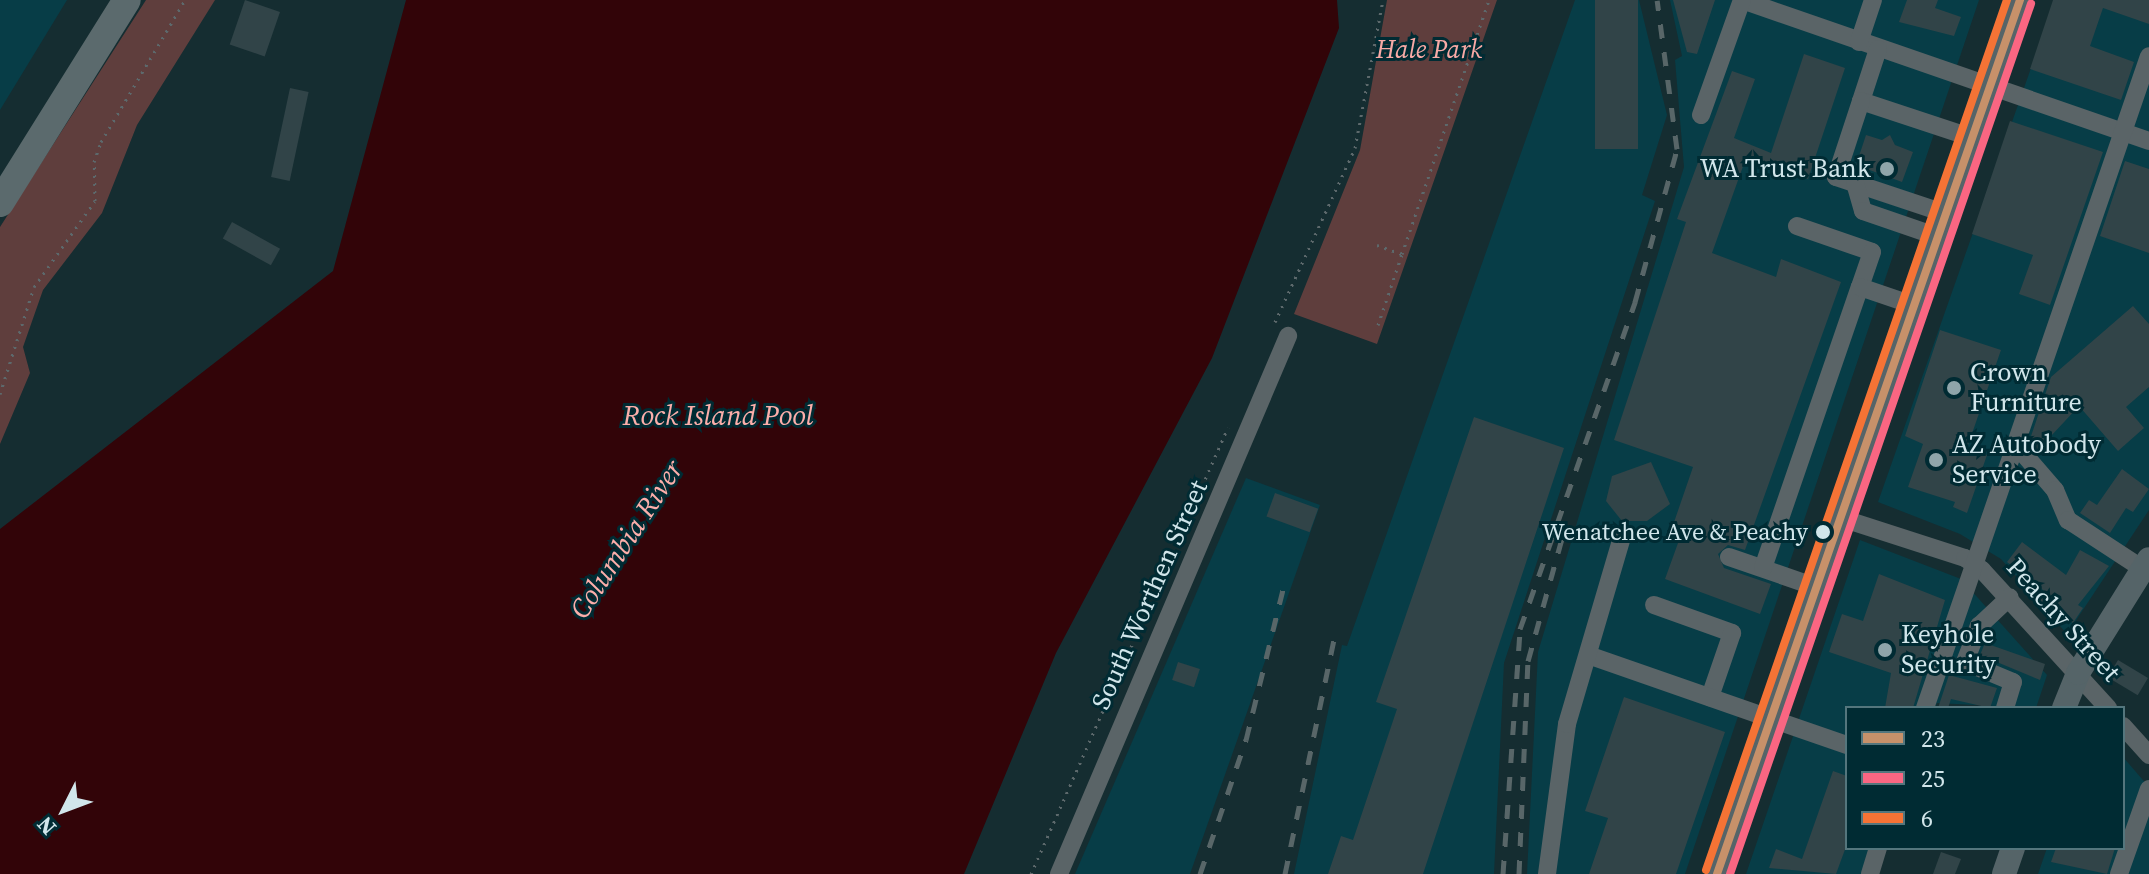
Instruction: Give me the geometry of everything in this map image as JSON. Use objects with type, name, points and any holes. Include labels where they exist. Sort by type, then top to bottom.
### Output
[{"type":"highway","points":[[0,203],[127,0]]},
{"type":"main road","points":[[1717,874],[1844,519],[2020,0]]},
{"type":"main road","points":[[2065,706],[2078,673],[2146,564]]},
{"type":"street","points":[[1701,115],[1742,0],[2149,141]]},
{"type":"street","points":[[1859,42],[1873,0]]},
{"type":"street","points":[[1878,49],[1836,177],[1855,183],[1943,226]]},
{"type":"street","points":[[1926,706],[2149,56]]},
{"type":"street","points":[[1861,101],[1973,138]]},
{"type":"street","points":[[1763,568],[1872,252],[1797,226]]},
{"type":"street","points":[[1860,287],[1916,306]]},
{"type":"street","name":"South Worthen Street","points":[[1059,874],[1278,337]]},
{"type":"street","points":[[2015,444],[2055,490],[2068,520],[2146,564]]},
{"type":"street","name":"Peachy Street","points":[[1844,519],[1973,564],[2010,597],[2106,706]]},
{"type":"street","points":[[1547,874],[1567,724],[1621,541]]},
{"type":"street","points":[[1729,557],[1819,588]]},
{"type":"street","points":[[2006,706],[2013,682],[1965,662],[1979,626],[2010,597]]},
{"type":"street","points":[[1654,605],[1732,633],[1710,697]]},
{"type":"street","points":[[1588,655],[1845,744]]},
{"type":"street","points":[[2125,728],[2147,749]]},
{"type":"street","points":[[2119,874],[2149,789]]},
{"type":"street","points":[[1870,874],[1877,850]]},
{"type":"path","points":[[0,394],[34,287],[95,201],[94,162],[101,142],[185,0]]},
{"type":"path","points":[[1278,337],[1355,148],[1383,0]]},
{"type":"path","points":[[1378,325],[1489,0]]},
{"type":"path","points":[[1377,245],[1402,254]]},
{"type":"path","points":[[1031,874],[1231,421]]},
{"type":"shaded area","points":[[0,0],[67,0],[0,110]]},
{"type":"shaded area","points":[[1575,0],[1639,0],[1667,115],[1642,195],[1655,201],[1504,663],[1494,874],[1294,874],[1342,645],[1347,646]]},
{"type":"shaded area","points":[[1670,0],[1979,0],[1685,874],[1527,874],[1538,652],[1684,167],[1675,60],[1682,56]]},
{"type":"shaded area","points":[[2055,0],[2149,0],[2149,510],[2067,634],[2001,559],[1960,534],[1878,502]]},
{"type":"shaded area","points":[[1246,478],[1320,505],[1190,874],[1075,874]]},
{"type":"shaded area","points":[[1860,540],[1961,579],[2047,675],[2037,706],[1937,703],[1936,706],[1845,706],[1845,850],[1885,850],[1877,874],[1746,874]]},
{"type":"shaded area","points":[[2125,759],[2149,787],[2149,874],[2038,874],[2046,850],[2125,850]]},
{"type":"green space","points":[[146,0],[215,0],[137,125],[102,213],[43,290],[23,347],[30,373],[0,444],[0,227]]},
{"type":"green space","name":"Hale Park","points":[[1387,0],[1497,0],[1377,344],[1294,314],[1360,150]]},
{"type":"water","name":"Rock Island Pool","points":[[406,0],[1337,0],[1339,28],[1212,358],[1056,653],[964,874],[0,874],[0,529],[333,271]]},
{"type":"building","points":[[245,0],[280,12],[265,56],[230,44]]},
{"type":"building","points":[[1595,0],[1638,0],[1638,149],[1595,149]]},
{"type":"building","points":[[1673,0],[1715,0],[1697,54],[1687,52]]},
{"type":"building","points":[[1907,0],[1938,0],[1935,8],[1961,17],[1954,36],[1899,22]]},
{"type":"building","points":[[2053,0],[2149,0],[2149,24],[2103,8],[2090,46],[2134,62],[2121,100],[2030,69]]},
{"type":"building","points":[[1804,54],[1845,68],[1808,179],[1746,158],[1712,253],[1776,277],[1781,259],[1841,282],[1745,550],[1728,545],[1718,554],[1724,568],[1771,584],[1760,614],[1665,579],[1682,532],[1672,528],[1693,467],[1614,440],[1686,222],[1677,219],[1732,71],[1755,79],[1734,138],[1771,153]]},
{"type":"building","points":[[290,88],[309,92],[290,181],[271,177]]},
{"type":"building","points":[[2010,121],[2103,152],[2050,305],[2019,294],[2033,255],[1972,234]]},
{"type":"building","name":"WA Trust Bank","points":[[1866,135],[1882,140],[1890,135],[1895,145],[1913,152],[1902,182],[1856,165]]},
{"type":"building","points":[[2125,161],[2149,169],[2149,253],[2100,236]]},
{"type":"building","points":[[232,222],[280,249],[271,265],[223,239]]},
{"type":"building","points":[[2133,306],[2149,324],[2149,387],[2126,407],[2144,428],[2118,451],[2079,406],[2037,451],[2029,442],[2051,377]]},
{"type":"building","name":"Crown Furniture","points":[[1940,330],[2001,350],[1967,448],[1987,455],[1967,513],[1953,507],[1955,502],[1908,487],[1923,444],[1905,436]]},
{"type":"building","points":[[1474,417],[1564,448],[1423,874],[1328,874],[1341,836],[1353,840],[1397,709],[1376,702]]},
{"type":"building","points":[[1651,462],[1670,504],[1647,521],[1622,521],[1606,501],[1612,476]]},
{"type":"building","points":[[2122,469],[2149,489],[2133,512],[2126,508],[2110,533],[2080,513],[2089,500],[2097,505]]},
{"type":"building","points":[[1275,493],[1318,509],[1310,532],[1266,516]]},
{"type":"building","points":[[2022,542],[2066,575],[2080,550],[2109,566],[2078,605],[2083,608],[2073,623],[2039,601],[2043,590],[2007,562]]},
{"type":"building","points":[[1879,574],[1945,600],[1914,706],[1885,706],[1891,673],[1829,652],[1842,614],[1863,621]]},
{"type":"building","points":[[1985,643],[2045,664],[2040,680],[1980,655]]},
{"type":"building","points":[[2118,660],[2148,678],[2138,695],[2108,677]]},
{"type":"building","points":[[1178,662],[1200,669],[1194,687],[1172,680]]},
{"type":"building","points":[[1949,675],[1997,688],[1991,706],[1951,699],[1949,706],[1939,706]]},
{"type":"building","points":[[1624,697],[1725,732],[1676,874],[1589,874],[1608,818],[1585,811]]},
{"type":"building","points":[[1833,771],[1845,775],[1845,849],[1836,874],[1769,868],[1776,849],[1802,859]]},
{"type":"building","points":[[2055,850],[2114,850],[2107,874],[2051,862]]},
{"type":"building","points":[[1941,852],[1961,859],[1955,874],[1933,874]]},
{"type":"railway","points":[[1503,874],[1520,629],[1635,302],[1677,149],[1657,0]]},
{"type":"railway","points":[[1519,874],[1528,661],[1563,535]]},
{"type":"railway","points":[[1200,874],[1246,740],[1283,589]]},
{"type":"railway","points":[[1285,874],[1334,639]]},
{"type":"transit line","name":"6","points":[[1706,870],[2007,0]]},
{"type":"transit line","name":"23","points":[[1717,874],[2020,0]]},
{"type":"transit line","name":"25","points":[[1730,874],[2031,4]]},
{"type":"place","name":"WA Trust Bank","points":[[1887,169]]},
{"type":"place","name":"Crown Furniture","points":[[1954,388]]},
{"type":"place","name":"AZ Autobody Service","points":[[1936,460]]},
{"type":"place","name":"Wenatchee Ave & Peachy","points":[[1823,532]]},
{"type":"place","name":"Keyhole Security","points":[[1885,650]]},
{"type":"water label","name":"Columbia River","points":[[626,539]]}]
